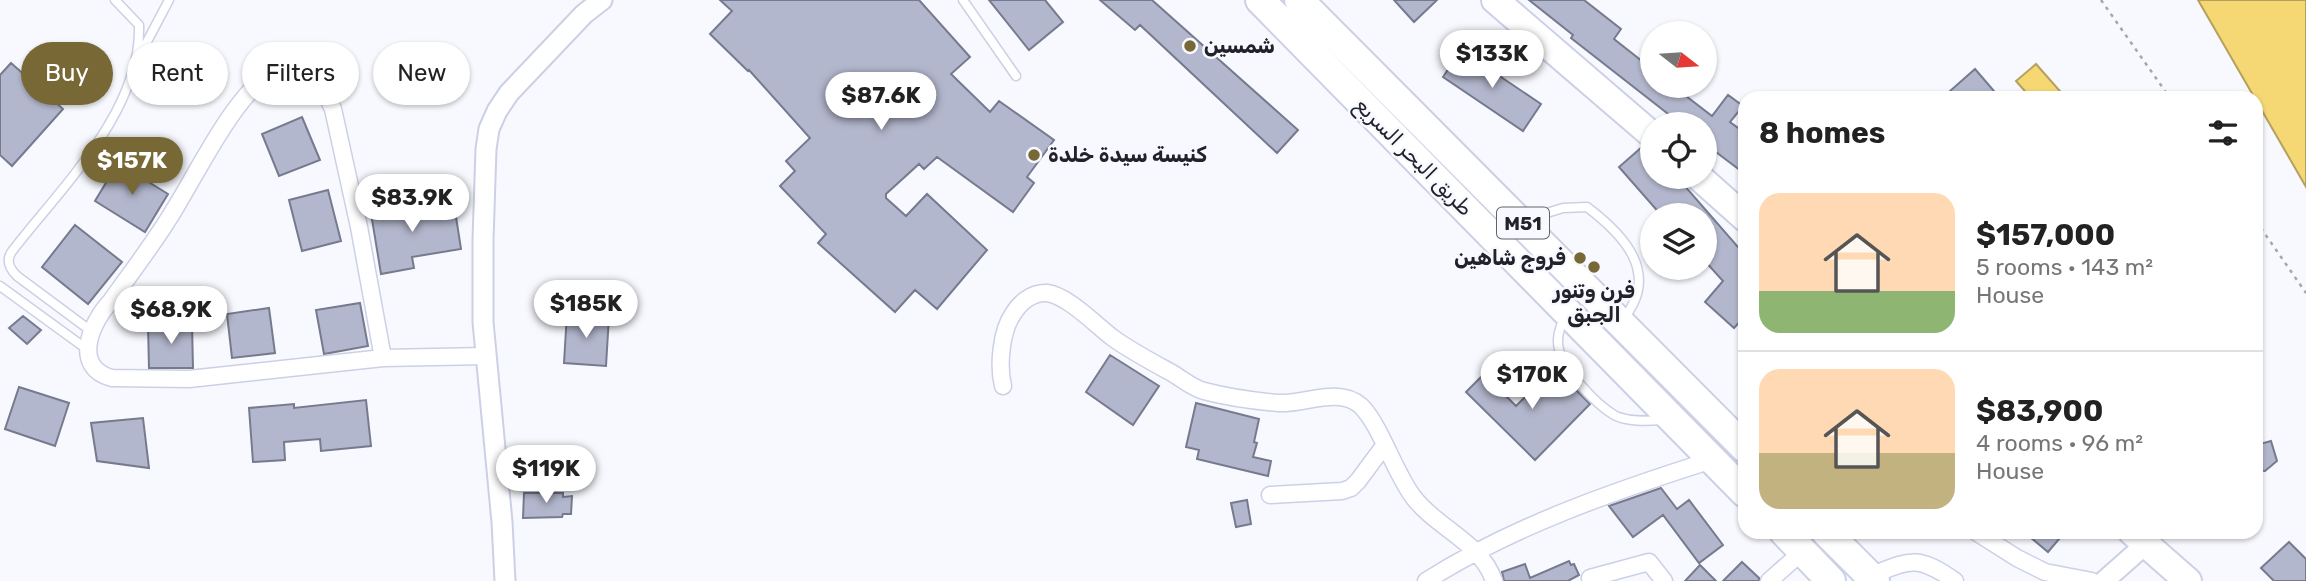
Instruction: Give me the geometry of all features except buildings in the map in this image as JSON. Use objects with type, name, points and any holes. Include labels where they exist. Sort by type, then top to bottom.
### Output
[{"type":"highway","name":"طريق البحر السريع","points":[[1260,0],[1738,486]]},
{"type":"highway","name":"طريق البحر السريع","points":[[1299,0],[1738,441]]},
{"type":"highway","points":[[1495,0],[1640,125]]},
{"type":"highway","points":[[1712,189],[1738,212]]},
{"type":"highway","points":[[1833,539],[1872,579]]},
{"type":"highway","points":[[2140,539],[2188,581]]},
{"type":"highway","points":[[1793,541],[1831,581]]},
{"type":"street","points":[[505,581],[486,356],[483,240],[489,129],[497,111],[517,84],[584,14],[601,0]]},
{"type":"street","points":[[383,358],[359,227],[333,109],[321,84],[303,65],[285,61],[269,71],[243,100],[196,171],[177,206],[111,302],[101,312],[92,331],[89,351],[91,362],[102,376],[129,380],[189,379],[383,358],[486,356]]},
{"type":"street","points":[[1003,386],[1000,374],[1008,321],[1022,301],[1040,293],[1048,293],[1072,306],[1115,340],[1202,391],[1279,403],[1313,398],[1347,400],[1360,405],[1415,499],[1432,517],[1478,551],[1494,581]]},
{"type":"street","points":[[1270,495],[1342,491],[1351,488],[1384,446]]},
{"type":"street","points":[[1426,581],[1447,574],[1478,551],[1586,502],[1712,460]]},
{"type":"street","points":[[1987,539],[2045,572],[2092,581]]},
{"type":"street","points":[[2104,581],[2138,539]]},
{"type":"street","points":[[1769,581],[1793,541]]},
{"type":"street","points":[[1872,579],[1906,561],[1927,565],[1955,581]]},
{"type":"street","points":[[1590,578],[1649,562],[1664,581]]},
{"type":"lane","points":[[115,0],[139,25],[140,42]]},
{"type":"lane","points":[[147,42],[169,0]]},
{"type":"lane","points":[[963,0],[1016,76]]},
{"type":"lane","points":[[92,331],[17,276],[9,265],[10,254],[83,166],[121,101],[127,84]]},
{"type":"lane","points":[[1521,221],[1563,208],[1587,207],[1609,227],[1633,252],[1638,275],[1635,305],[1620,323]]},
{"type":"lane","points":[[0,286],[89,351]]},
{"type":"lane","points":[[1566,311],[1558,335],[1559,350],[1566,367],[1592,396],[1615,416],[1643,421],[1671,419]]},
{"type":"path","points":[[2101,0],[2165,91]]},
{"type":"path","points":[[2263,231],[2306,293]]},
{"type":"shaded area","points":[[2198,0],[2306,0],[2306,187],[2263,113],[2263,91],[2251,91]]},
{"type":"shaded area","points":[[2036,64],[2060,91],[2025,91],[2016,81]]},
{"type":"place","name":"شمسين","points":[[1190,46]]},
{"type":"place","name":"كنيسة سيدة خلدة","points":[[1034,155]]},
{"type":"place","name":"فروج شاهين","points":[[1580,258]]},
{"type":"place","name":"فرن وتنور الجبق","points":[[1594,267]]}]
